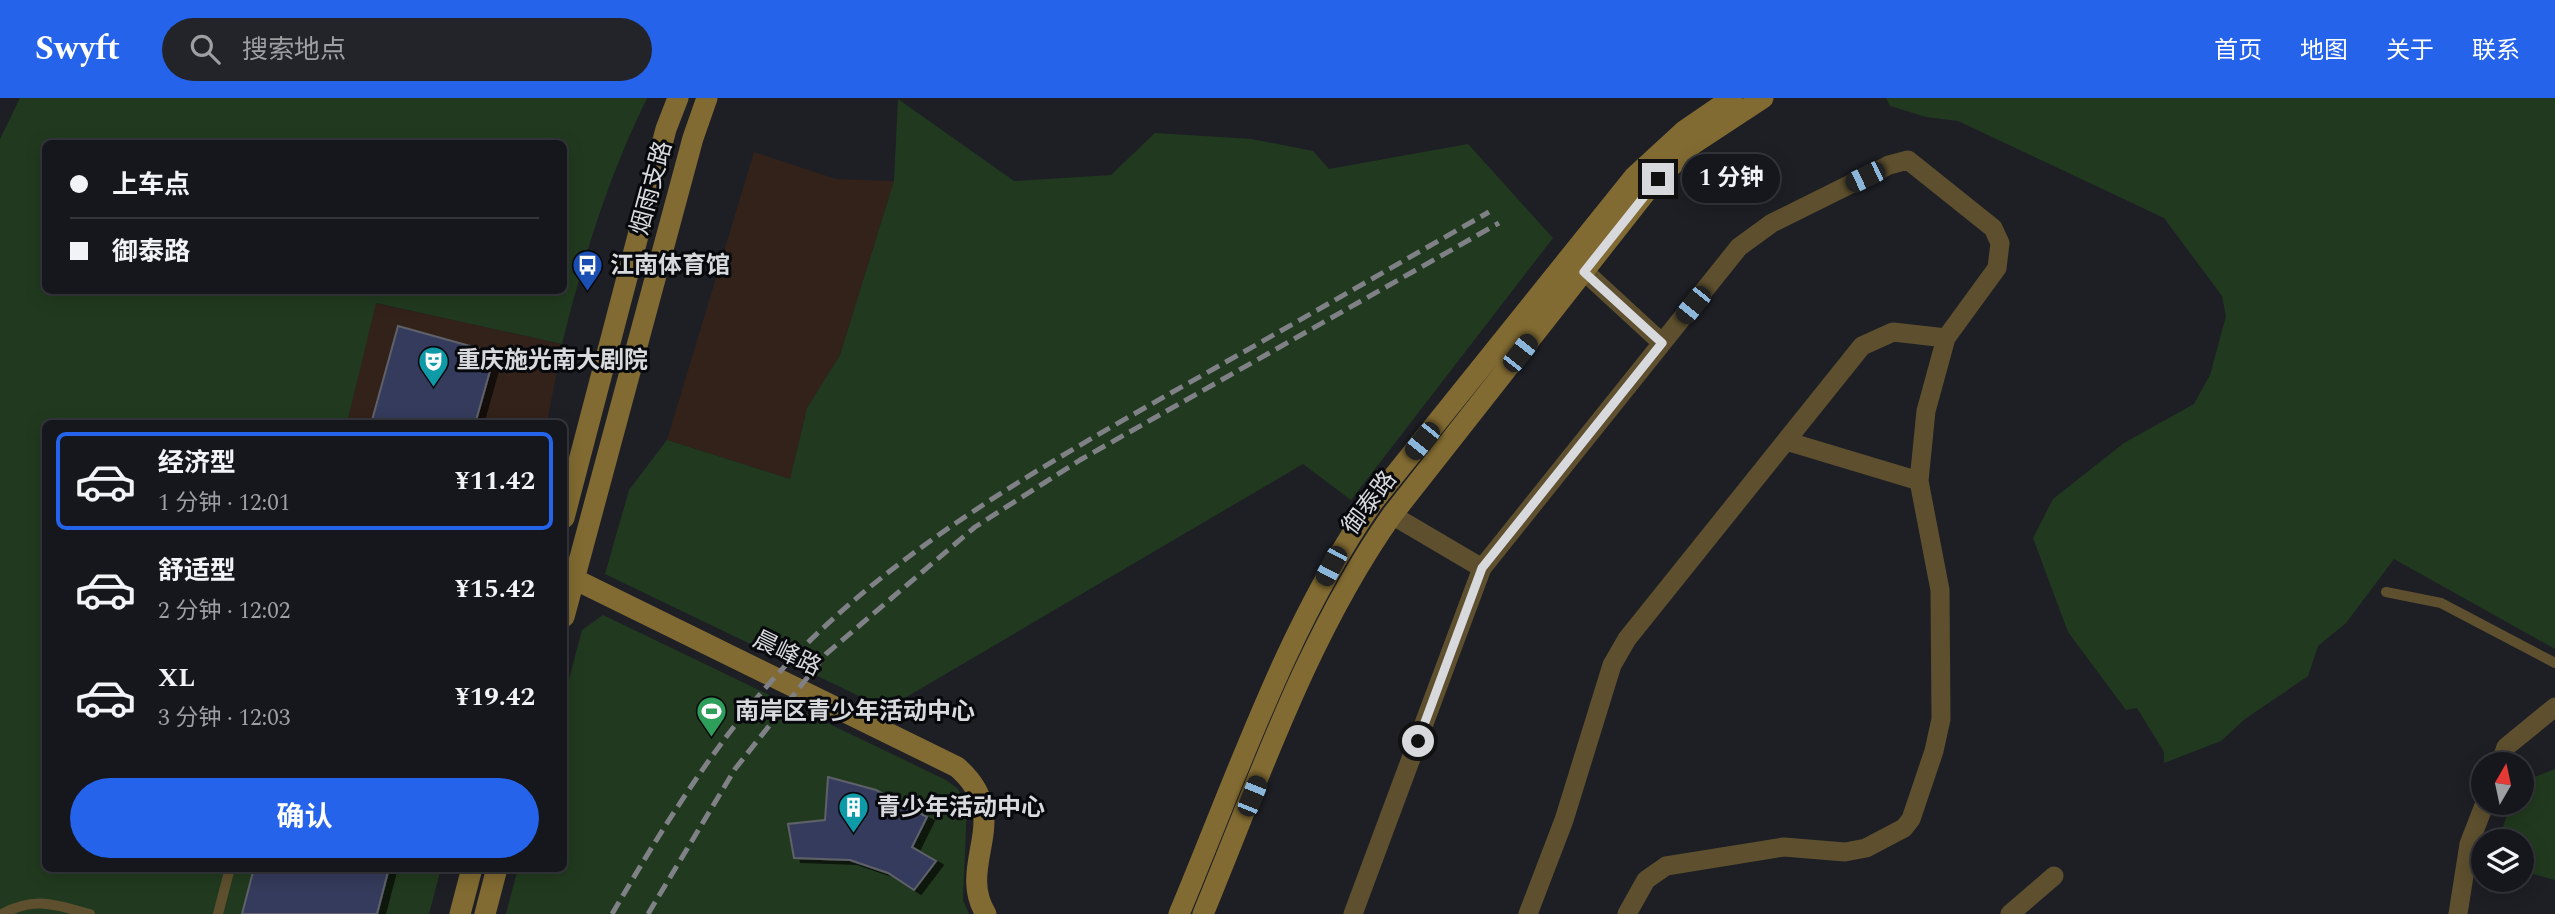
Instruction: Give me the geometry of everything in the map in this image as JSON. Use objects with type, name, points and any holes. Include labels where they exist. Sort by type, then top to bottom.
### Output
[{"type":"street","name":"烟雨支路","points":[[567,507],[666,129],[678,98]]},
{"type":"street","name":"烟雨支路","points":[[569,576],[693,138],[707,98]]},
{"type":"street","name":"御泰路","points":[[1203,914],[1311,653],[1360,561],[1577,265],[1633,177],[1684,131],[1731,98]]},
{"type":"street","name":"御泰路","points":[[1179,914],[1293,643],[1341,548],[1373,502],[1577,265],[1646,192],[1678,159],[1722,123],[1763,98]]},
{"type":"street","points":[[1353,914],[1482,568],[1739,247],[1772,223],[1889,165],[1908,160],[1993,228],[2000,243],[1997,268],[1946,338],[1926,411],[1919,481],[1940,590],[1941,719],[1934,751],[1911,820],[1904,828],[1866,848],[1845,852],[1784,847],[1666,866],[1646,880],[1627,914]]},
{"type":"street","points":[[1577,265],[1662,343]]},
{"type":"street","points":[[1528,914],[1564,820],[1612,665],[1627,639],[1862,346],[1893,332],[1946,338]]},
{"type":"street","points":[[1786,441],[1919,481]]},
{"type":"street","points":[[1392,515],[1482,568]]},
{"type":"street","name":"晨峰路","points":[[569,576],[957,767],[973,781],[985,816],[976,884],[978,898],[986,914]]},
{"type":"street","points":[[2505,752],[2507,747],[2555,707]]},
{"type":"street","points":[[2458,914],[2469,844],[2480,816]]},
{"type":"street","points":[[460,914],[471,872]]},
{"type":"street","points":[[485,914],[496,872]]},
{"type":"street","points":[[2010,914],[2054,876]]},
{"type":"lane","points":[[2386,592],[2441,603],[2555,663]]},
{"type":"lane","points":[[218,914],[229,872]]},
{"type":"lane","points":[[2,914],[22,903],[50,904],[90,914]]},
{"type":"shaded area","points":[[754,152],[836,179],[894,181],[840,355],[807,408],[790,479],[667,440]]},
{"type":"shaded area","points":[[375,303],[562,344],[548,420],[348,420]]},
{"type":"green space","points":[[20,98],[647,98],[620,159],[598,219],[562,344],[376,303],[348,420],[42,420],[42,872],[440,872],[429,914],[0,914],[0,139]]},
{"type":"green space","points":[[1886,98],[2555,98],[2555,649],[2394,559],[2346,623],[2318,646],[2308,676],[2245,719],[2221,741],[2164,763],[2164,752],[2137,708],[2126,710],[2068,632],[2033,538],[2053,499],[2124,443],[2194,404],[2210,375],[2226,316],[2222,296],[2164,218],[1958,121],[1926,117],[1890,106]]},
{"type":"green space","points":[[898,99],[1014,181],[1111,175],[1155,133],[1252,139],[1313,151],[1329,169],[1468,144],[1553,238],[1351,500],[1303,464],[886,709],[605,574],[629,490],[667,440],[790,479],[807,408],[840,355],[894,181]]},
{"type":"green space","name":"南岸区青少年活动中心","points":[[603,615],[946,780],[958,789],[967,805],[963,900],[969,914],[506,914],[517,872],[567,872],[567,687],[582,630]]},
{"type":"green space","points":[[2555,769],[2555,880],[2534,874],[2534,829],[2502,829],[2507,816],[2534,816],[2534,777]]},
{"type":"building","name":"重庆施光南大剧院","points":[[398,326],[495,353],[476,420],[372,420]]},
{"type":"building","name":"青少年活动中心","points":[[828,777],[876,790],[927,817],[912,847],[936,861],[914,890],[888,873],[850,860],[794,858],[788,824],[825,820]]},
{"type":"building","points":[[253,872],[388,872],[377,914],[242,914]]},
{"type":"railway","points":[[612,914],[671,816],[737,723],[786,665],[828,623],[872,585],[967,515],[1017,483],[1489,212]]},
{"type":"railway","points":[[648,914],[735,769],[826,654],[975,527],[1080,460],[1499,223]]},
{"type":"place","name":"江南体育馆","points":[[587,293]]},
{"type":"place","name":"重庆施光南大剧院","points":[[433,388]]},
{"type":"place","name":"南岸区青少年活动中心","points":[[712,739]]},
{"type":"place","name":"青少年活动中心","points":[[854,835]]},
{"type":"route","points":[[1418,741],[1482,568],[1662,343],[1584,272],[1658,179]]}]
